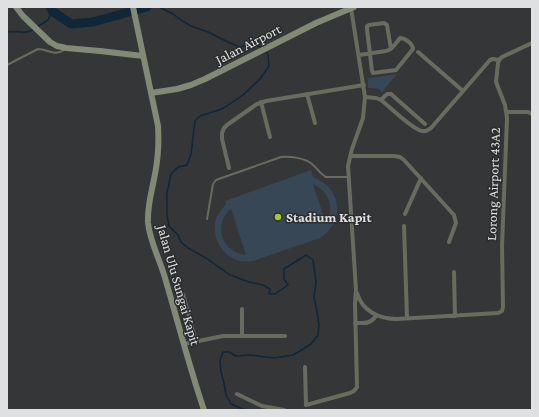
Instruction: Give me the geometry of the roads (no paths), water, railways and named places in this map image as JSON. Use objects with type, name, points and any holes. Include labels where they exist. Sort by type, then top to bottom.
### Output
[{"type":"main road","points":[[16,7],[23,16],[54,45],[66,48],[143,56]]},
{"type":"main road","name":"Jalan Ulu Sungai Kapit","points":[[133,7],[159,135],[155,173],[148,204],[149,230],[163,271],[204,410]]},
{"type":"main road","name":"Jalan Airport","points":[[151,93],[191,85],[316,23],[353,7]]},
{"type":"street","points":[[306,405],[350,393],[356,389],[357,383],[355,323],[356,290],[348,166],[363,118],[365,97],[353,7]]},
{"type":"street","points":[[359,55],[370,54],[388,51],[391,49],[401,38],[414,47],[396,70],[373,73],[370,54],[366,29],[369,25],[384,23],[387,25],[391,49]]},
{"type":"street","points":[[365,97],[381,100],[414,128],[425,132],[431,128],[490,60],[499,60],[502,57],[532,43]]},
{"type":"street","points":[[418,52],[463,91]]},
{"type":"street","name":"Lorong Airport 43A2","points":[[455,316],[498,313],[502,311],[503,307],[502,246],[506,112],[496,82],[499,60]]},
{"type":"street","points":[[229,168],[222,139],[223,131],[227,125],[261,102],[364,85]]},
{"type":"street","points":[[307,94],[314,123]]},
{"type":"street","points":[[381,100],[387,94],[391,94],[425,124]]},
{"type":"street","points":[[261,102],[270,137]]},
{"type":"street","points":[[506,112],[528,112],[532,114]]},
{"type":"street","points":[[350,156],[397,156],[404,160],[454,215],[456,223],[449,242]]},
{"type":"street","points":[[405,214],[421,178]]},
{"type":"street","points":[[404,226],[407,318]]},
{"type":"street","points":[[356,290],[363,305],[376,316],[391,319],[455,316],[454,272]]},
{"type":"street","points":[[183,294],[196,342]]},
{"type":"street","points":[[242,309],[242,336]]},
{"type":"street","points":[[355,323],[369,322],[376,316]]},
{"type":"street","points":[[184,344],[220,337],[285,336]]},
{"type":"street","points":[[304,410],[306,405],[305,367]]},
{"type":"street","points":[[237,394],[262,406],[284,410]]},
{"type":"lane","points":[[7,65],[38,49],[59,53],[66,48]]},
{"type":"lane","points":[[207,219],[213,184],[216,180],[281,157],[292,157],[307,161],[326,177],[348,177]]},
{"type":"waterway","points":[[50,7],[52,11],[71,24],[93,22],[147,7]]},
{"type":"waterway","points":[[159,7],[191,26],[208,32],[230,43],[240,47],[254,42],[261,48]]},
{"type":"waterway","points":[[37,27],[48,20],[52,11]]},
{"type":"waterway","points":[[7,32],[28,32],[34,29]]},
{"type":"waterway","points":[[245,410],[231,404],[226,395],[220,360],[223,352],[229,352],[236,356],[250,355],[274,358],[293,355],[311,344],[318,335],[319,325],[314,297],[316,282],[313,260],[306,255],[284,269],[284,279],[288,285],[275,294],[269,294],[270,289],[263,285],[230,275],[181,242],[178,235],[169,226],[167,215],[167,193],[171,174],[178,167],[187,165],[191,154],[195,121],[200,116],[222,109],[243,95],[260,79],[269,66],[268,54],[264,51]]},
{"type":"place","name":"Stadium Kapit","points":[[278,217]]}]
